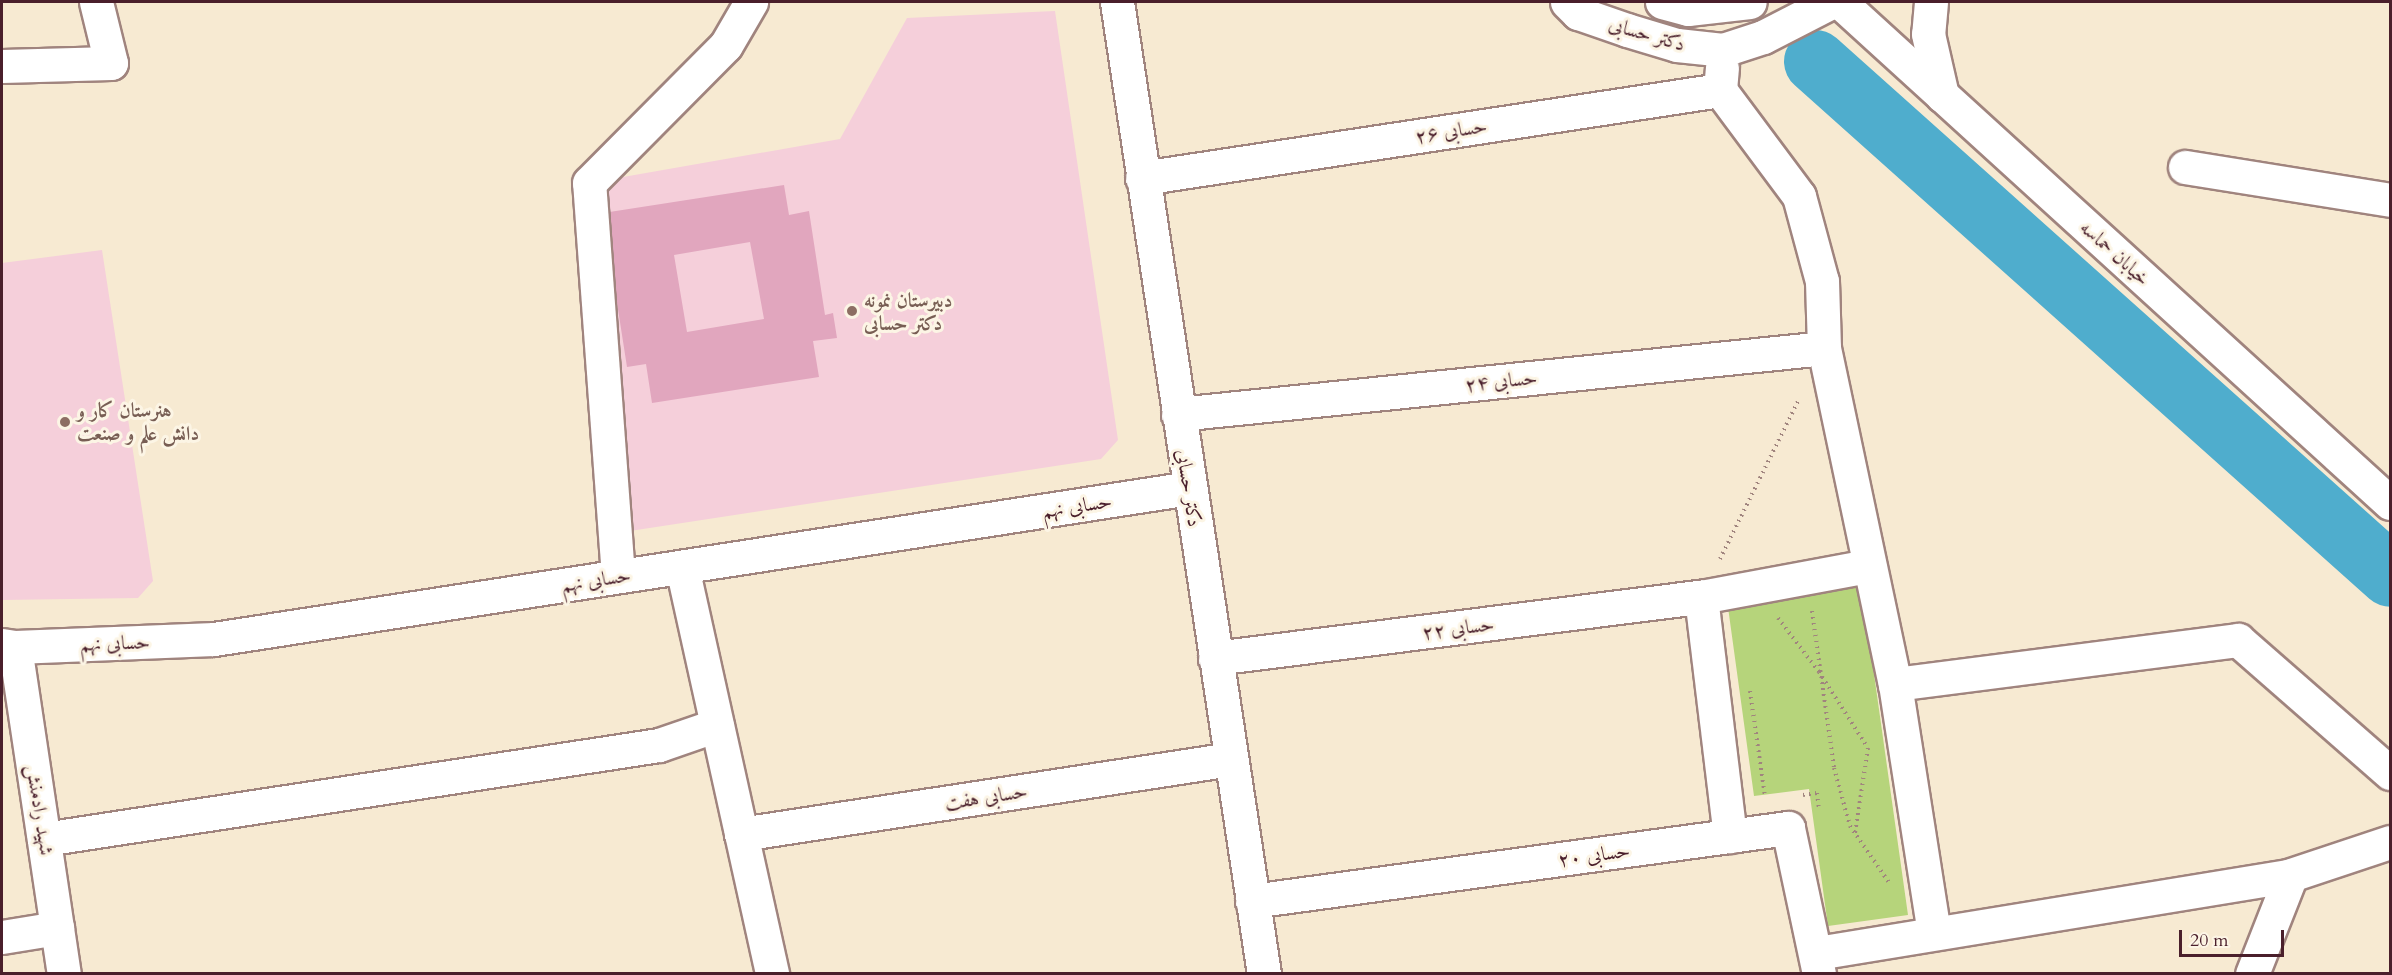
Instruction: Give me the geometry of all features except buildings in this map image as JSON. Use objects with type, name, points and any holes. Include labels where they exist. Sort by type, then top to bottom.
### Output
[{"type":"street","points":[[2,66],[111,63],[96,2]]},
{"type":"street","points":[[618,576],[589,183],[726,45],[751,2]]},
{"type":"street","name":"دکتر حسابی","points":[[1117,2],[1264,974]]},
{"type":"street","name":"دکتر حسابی","points":[[1567,2],[1578,13],[1627,30],[1677,45],[1723,50],[1763,38],[1830,2]]},
{"type":"street","name":"دکتر حسابی","points":[[1662,2],[1688,9],[1750,2]]},
{"type":"street","name":"خیابان حماسه","points":[[1840,2],[2378,483],[2391,503]]},
{"type":"street","points":[[1930,2],[1928,34],[1942,95]]},
{"type":"street","points":[[1723,50],[1720,90],[1799,196],[1822,281],[1824,348],[1894,684],[1934,933]]},
{"type":"street","name":"حسابی ۲۶","points":[[1142,178],[1720,90]]},
{"type":"street","points":[[2185,166],[2391,200]]},
{"type":"street","name":"حسابی ۲۴","points":[[1178,414],[1824,348]]},
{"type":"street","name":"حسابی نهم","points":[[8,646],[214,639],[1189,488]]},
{"type":"street","name":"حسابی ۲۲","points":[[1215,658],[1701,597],[1869,566]]},
{"type":"street","points":[[682,567],[772,974]]},
{"type":"street","points":[[1701,597],[1730,836]]},
{"type":"street","points":[[1894,684],[2238,640],[2391,773]]},
{"type":"street","name":"شهید رادمنش","points":[[8,646],[44,839],[64,974]]},
{"type":"street","points":[[44,839],[659,745],[717,724]]},
{"type":"street","name":"حسابی هفت","points":[[741,834],[1231,759]]},
{"type":"street","name":"حسابی ۲۰","points":[[1252,901],[1788,828],[1818,963]]},
{"type":"street","points":[[1818,963],[1934,933],[2291,875],[2391,842]]},
{"type":"street","points":[[2252,974],[2291,875]]},
{"type":"street","points":[[2,937],[57,928]]},
{"type":"path","points":[[1701,597],[1824,348]]},
{"type":"path","points":[[1810,577],[1820,672],[1834,768],[1855,833],[1894,891]]},
{"type":"path","points":[[1773,612],[1820,672],[1868,748],[1855,833]]},
{"type":"path","points":[[1750,687],[1765,801],[1776,800]]},
{"type":"path","points":[[1796,796],[1817,793],[1819,817]]},
{"type":"shaded area","name":"دبیرستان نمونه دکتر حسابی","points":[[1055,11],[1118,440],[1101,459],[630,531],[589,183],[840,139],[907,18]]},
{"type":"shaded area","name":"هنرستان کار و دانش علم و صنعت","points":[[102,250],[153,581],[138,598],[2,600],[2,263]]},
{"type":"green space","points":[[1861,582],[1908,915],[1828,926],[1809,789],[1754,796],[1727,600]]},
{"type":"waterway","points":[[1815,61],[2390,575]]},
{"type":"place","name":"دبیرستان نمونه دکتر حسابی","points":[[852,311]]},
{"type":"place","name":"هنرستان کار و دانش علم و صنعت","points":[[65,422]]}]
